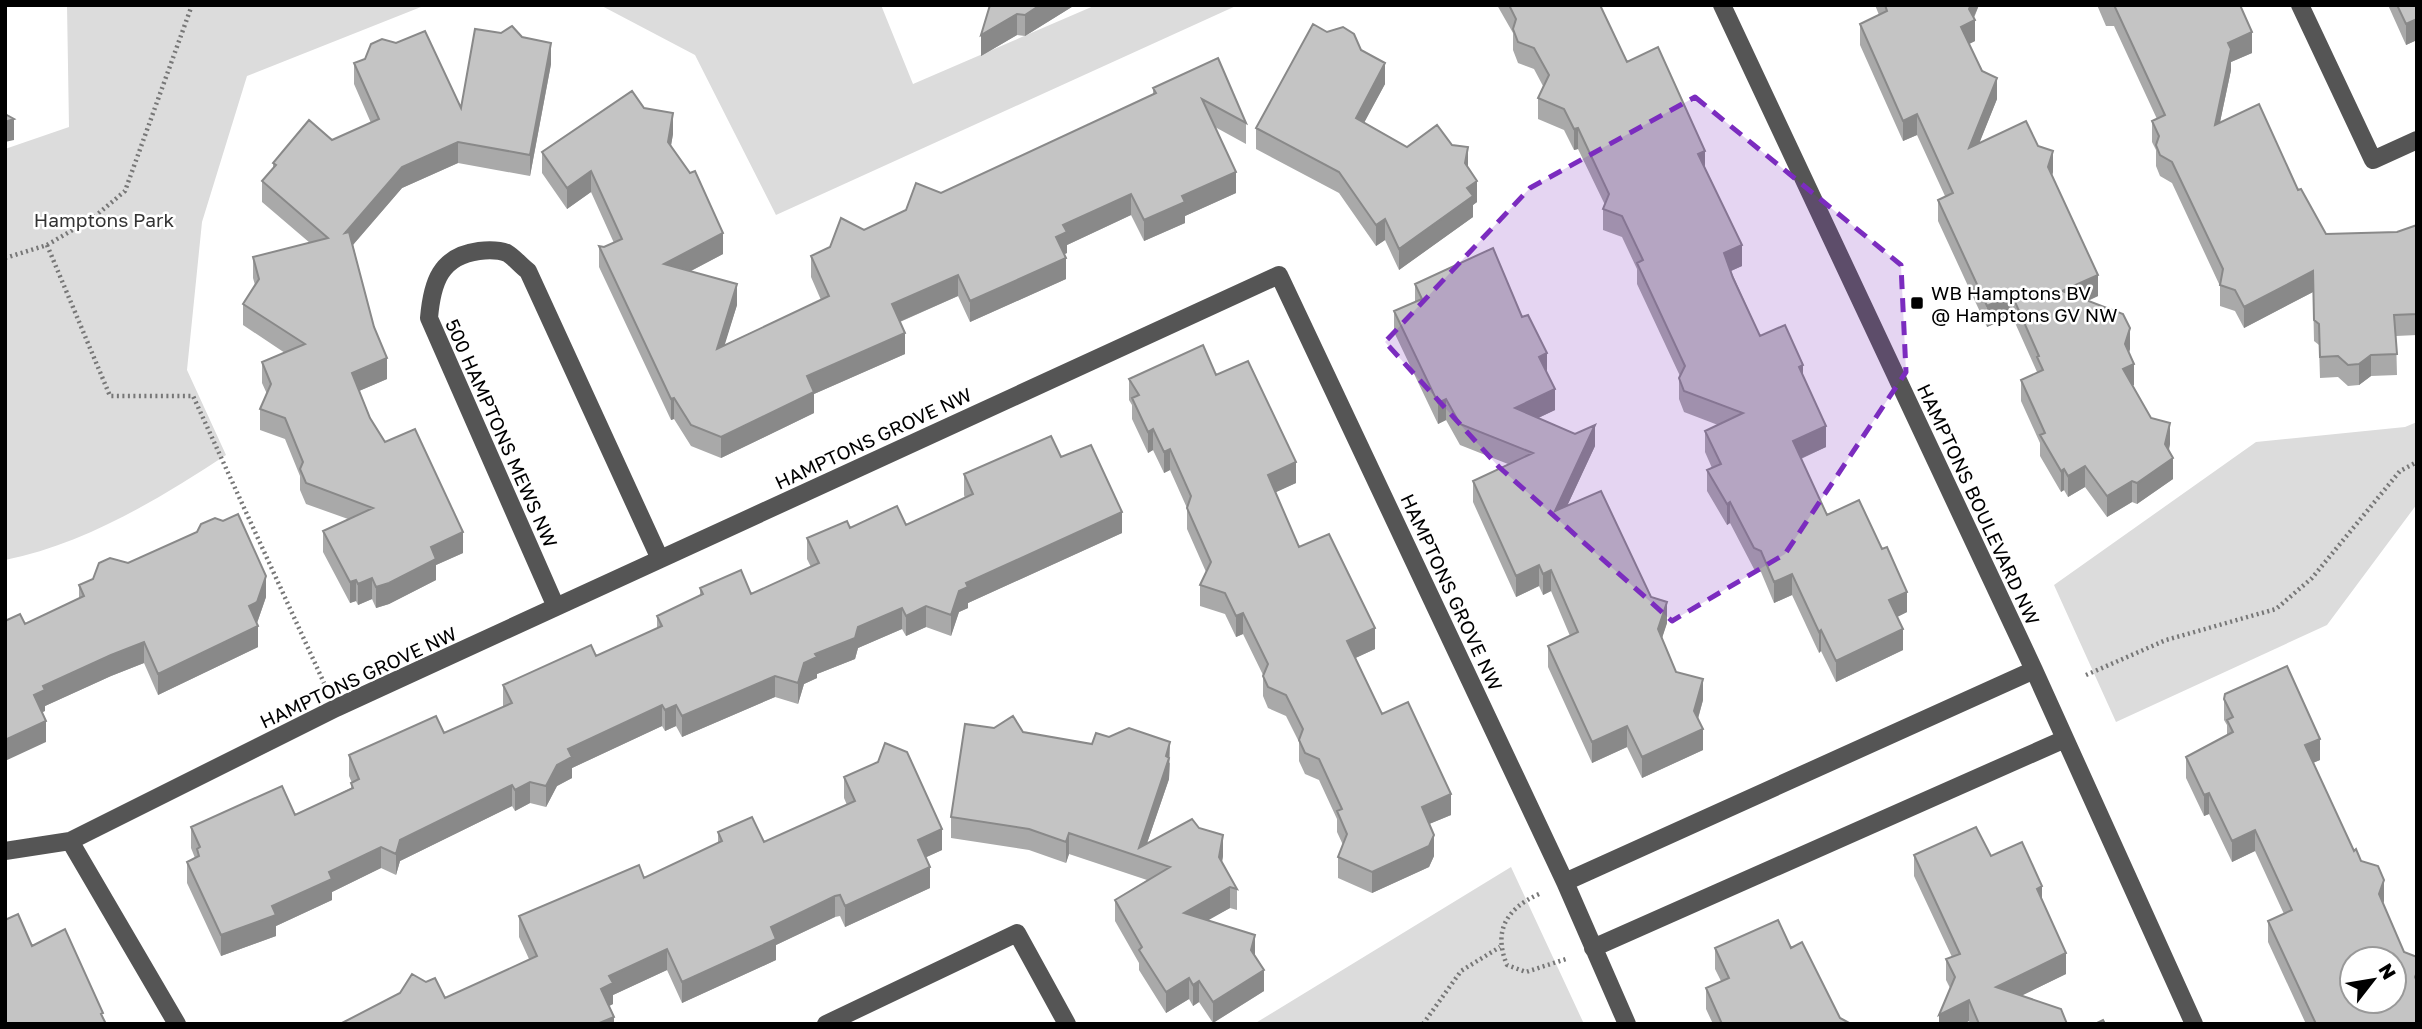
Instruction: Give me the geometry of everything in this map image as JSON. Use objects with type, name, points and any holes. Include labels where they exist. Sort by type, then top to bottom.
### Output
[{"type":"street","name":"HAMPTONS BOULEVARD NW","points":[[1722,5],[2034,670],[2194,1024]]},
{"type":"street","points":[[2300,5],[2373,160],[2417,140]]},
{"type":"street","name":"500 HAMPTONS MEWS NW","points":[[556,607],[429,318],[432,289],[445,267],[463,253],[489,250],[506,253],[528,271],[660,559]]},
{"type":"street","name":"HAMPTONS GROVE NW","points":[[5,851],[70,841],[336,709],[1279,275],[1565,882],[1627,1024]]},
{"type":"street","points":[[1565,882],[2034,670]]},
{"type":"street","points":[[1593,948],[2065,739]]},
{"type":"street","points":[[70,841],[177,1024]]},
{"type":"street","points":[[826,1024],[1017,933],[1067,1024]]},
{"type":"path","points":[[5,258],[47,245],[93,218],[125,191],[192,5]]},
{"type":"path","points":[[47,245],[110,396],[193,396],[336,709]]},
{"type":"path","points":[[2086,674],[2166,640],[2276,609],[2312,578],[2400,471],[2417,462]]},
{"type":"path","points":[[1565,882],[1534,896],[1514,910],[1501,930],[1500,947],[1507,964],[1526,972],[1593,948]]},
{"type":"path","points":[[1423,1024],[1461,971],[1500,947]]},
{"type":"highlighted area","points":[[1695,97],[1901,265],[1906,372],[1785,554],[1672,621],[1499,467],[1385,342],[1530,188]]},
{"type":"green space","name":"Hamptons Park","points":[[67,5],[426,5],[247,76],[202,222],[187,370],[226,455],[120,518],[64,543],[5,560],[5,149],[69,127]]},
{"type":"green space","points":[[600,5],[881,5],[913,84],[1096,5],[1238,5],[776,215],[695,55]]},
{"type":"green space","points":[[2417,422],[2417,504],[2327,625],[2116,722],[2054,585],[2256,442],[2405,427]]},
{"type":"green space","points":[[1511,867],[1584,1024],[1254,1024]]},
{"type":"building","points":[[990,5],[1040,5],[1025,15],[1017,14],[981,35]]},
{"type":"building","points":[[1509,5],[1600,5],[1627,62],[1658,47],[1705,151],[1698,154],[1742,245],[1724,253],[1733,278],[1760,336],[1785,325],[1803,365],[1799,367],[1826,426],[1793,441],[1827,515],[1859,500],[1882,549],[1887,547],[1907,592],[1889,600],[1903,629],[1836,661],[1792,574],[1774,582],[1761,551],[1754,548],[1730,502],[1727,504],[1707,470],[1721,464],[1705,431],[1743,413],[1684,391],[1679,378],[1685,366],[1637,263],[1643,260],[1622,216],[1603,209],[1609,194],[1578,128],[1574,129],[1564,109],[1538,98],[1549,75],[1534,48],[1518,42],[1513,29],[1516,19]]},
{"type":"building","points":[[1885,5],[1971,5],[1969,9],[1975,20],[1961,27],[1982,71],[1997,78],[1969,148],[2026,121],[2038,146],[2053,151],[2048,167],[2098,275],[2062,291],[2123,314],[2130,328],[2125,344],[2134,364],[2123,369],[2151,418],[2170,423],[2165,444],[2173,458],[2137,483],[2132,481],[2107,496],[2085,466],[2068,476],[2064,469],[2061,471],[2040,435],[2045,433],[2021,380],[2043,370],[2037,357],[2039,356],[2012,295],[1987,306],[1938,200],[1953,193],[1917,114],[1903,121],[1860,24],[1887,11]]},
{"type":"building","points":[[2114,5],[2240,5],[2252,32],[2228,43],[2231,49],[2215,125],[2259,104],[2298,190],[2301,189],[2326,234],[2397,232],[2417,225],[2417,314],[2394,315],[2397,354],[2371,355],[2359,364],[2348,365],[2338,356],[2320,357],[2319,324],[2314,320],[2313,271],[2244,307],[2235,290],[2220,285],[2223,269],[2172,162],[2160,155],[2156,145],[2159,136],[2152,121],[2165,115]]},
{"type":"building","points":[[2397,5],[2417,5],[2417,19],[2406,24]]},
{"type":"building","points":[[1313,24],[1327,32],[1343,27],[1354,34],[1361,50],[1385,63],[1356,118],[1407,147],[1437,125],[1452,145],[1468,147],[1465,163],[1477,181],[1467,188],[1473,196],[1399,249],[1385,219],[1376,225],[1339,172],[1256,128]]},
{"type":"building","points":[[512,26],[522,37],[551,43],[530,155],[458,142],[402,167],[345,233],[349,232],[374,327],[387,358],[352,373],[370,418],[385,442],[415,429],[463,532],[431,547],[436,559],[389,583],[376,587],[372,578],[358,584],[356,580],[350,582],[323,531],[373,508],[306,483],[300,469],[303,462],[285,418],[260,409],[271,384],[262,362],[305,344],[243,304],[259,279],[253,257],[328,238],[262,181],[276,165],[273,163],[309,120],[332,140],[379,119],[354,63],[365,59],[371,44],[382,39],[396,43],[425,31],[461,108],[475,29],[501,33]]},
{"type":"building","points":[[1218,58],[1246,123],[1202,99],[1236,172],[1182,196],[1185,202],[1144,220],[1131,194],[1063,225],[1067,232],[1056,237],[1066,258],[970,301],[958,275],[892,304],[905,333],[807,376],[814,392],[721,437],[691,425],[674,398],[671,399],[599,246],[604,247],[622,239],[591,171],[567,188],[542,152],[632,91],[644,108],[673,113],[668,142],[690,173],[695,171],[723,233],[664,264],[737,284],[717,349],[829,296],[811,256],[830,247],[841,218],[864,230],[906,210],[916,183],[941,193],[1156,93],[1153,88]]},
{"type":"building","points":[[5,114],[14,119],[5,122]]},
{"type":"building","points":[[1493,248],[1522,317],[1528,315],[1547,353],[1539,357],[1555,389],[1515,408],[1575,434],[1595,425],[1555,511],[1601,491],[1651,597],[1667,602],[1658,629],[1676,672],[1703,679],[1694,711],[1703,729],[1642,757],[1627,726],[1592,742],[1548,646],[1578,632],[1551,570],[1543,574],[1539,565],[1516,576],[1473,481],[1533,453],[1460,424],[1446,399],[1438,403],[1394,311],[1422,299],[1415,284]]},
{"type":"building","points":[[1203,345],[1216,375],[1248,361],[1296,462],[1268,475],[1299,547],[1329,534],[1375,628],[1347,641],[1382,714],[1408,702],[1451,794],[1422,807],[1434,835],[1429,846],[1372,872],[1338,857],[1347,834],[1337,811],[1342,809],[1319,759],[1305,753],[1299,740],[1303,729],[1286,695],[1268,687],[1263,676],[1268,664],[1243,613],[1236,616],[1225,593],[1200,585],[1211,562],[1187,508],[1191,496],[1170,449],[1164,452],[1153,429],[1148,432],[1132,398],[1139,395],[1129,379]]},
{"type":"building","points":[[1051,436],[1061,457],[1091,445],[1122,512],[966,583],[968,587],[959,591],[951,615],[926,606],[906,616],[902,608],[858,627],[855,638],[815,654],[817,657],[804,663],[798,683],[775,676],[682,716],[676,705],[665,710],[662,705],[568,749],[572,757],[557,765],[546,786],[530,782],[515,790],[512,785],[400,840],[396,854],[381,847],[329,872],[332,879],[272,906],[276,915],[221,935],[187,862],[199,856],[197,849],[200,847],[191,827],[282,786],[295,815],[353,788],[351,783],[359,779],[349,755],[436,716],[444,733],[512,703],[503,685],[591,645],[596,656],[662,626],[657,616],[703,594],[700,588],[741,570],[751,594],[819,563],[807,538],[847,521],[850,528],[897,506],[906,525],[973,494],[964,474]]},
{"type":"building","points":[[238,514],[266,576],[257,602],[249,606],[258,626],[158,674],[144,642],[111,655],[43,686],[45,690],[34,695],[46,721],[5,740],[5,621],[20,614],[25,624],[84,596],[79,585],[93,579],[99,563],[110,558],[128,563],[197,532],[201,524],[215,518],[223,521]]},
{"type":"building","points":[[2287,666],[2320,739],[2305,745],[2354,851],[2356,849],[2361,861],[2378,866],[2384,880],[2379,894],[2401,945],[2338,945],[2338,1015],[2408,1015],[2408,954],[2417,957],[2417,1024],[2316,1024],[2268,921],[2292,910],[2255,830],[2232,841],[2209,793],[2204,795],[2186,757],[2233,732],[2227,720],[2233,717],[2224,699],[2225,694]]},
{"type":"building","points":[[1013,716],[1023,732],[1092,744],[1096,733],[1109,737],[1129,728],[1170,742],[1166,756],[1169,758],[1139,848],[1192,819],[1199,828],[1223,835],[1219,857],[1237,889],[1230,887],[1184,913],[1255,935],[1251,950],[1264,970],[1213,1002],[1199,981],[1193,985],[1189,978],[1166,992],[1139,950],[1142,947],[1115,900],[1170,867],[1069,833],[1066,842],[1029,829],[951,817],[965,724],[994,728]]},
{"type":"building","points":[[885,743],[907,752],[942,829],[918,840],[930,867],[845,906],[840,895],[835,896],[771,927],[776,939],[682,982],[667,949],[609,976],[613,983],[601,989],[614,1017],[597,1024],[340,1024],[400,993],[412,974],[426,982],[435,978],[445,998],[537,956],[519,916],[639,865],[644,878],[722,841],[718,832],[752,817],[764,842],[855,801],[844,777],[878,762]]},
{"type":"building","points":[[1976,827],[1991,856],[2022,842],[2042,886],[2037,889],[2066,953],[1996,987],[2061,1009],[2067,1024],[1979,1024],[1969,1000],[1939,1015],[1955,977],[1946,959],[1960,954],[1914,855]]},
{"type":"building","points":[[18,914],[32,946],[65,929],[106,1024],[5,1024],[5,920]]},
{"type":"building","points":[[1778,920],[1791,948],[1802,942],[1840,1018],[1851,1024],[1722,1024],[1706,988],[1729,978],[1715,948]]},
{"type":"place","name":"WB Hamptons BV @ Hamptons GV NW","points":[[1917,303]]}]
